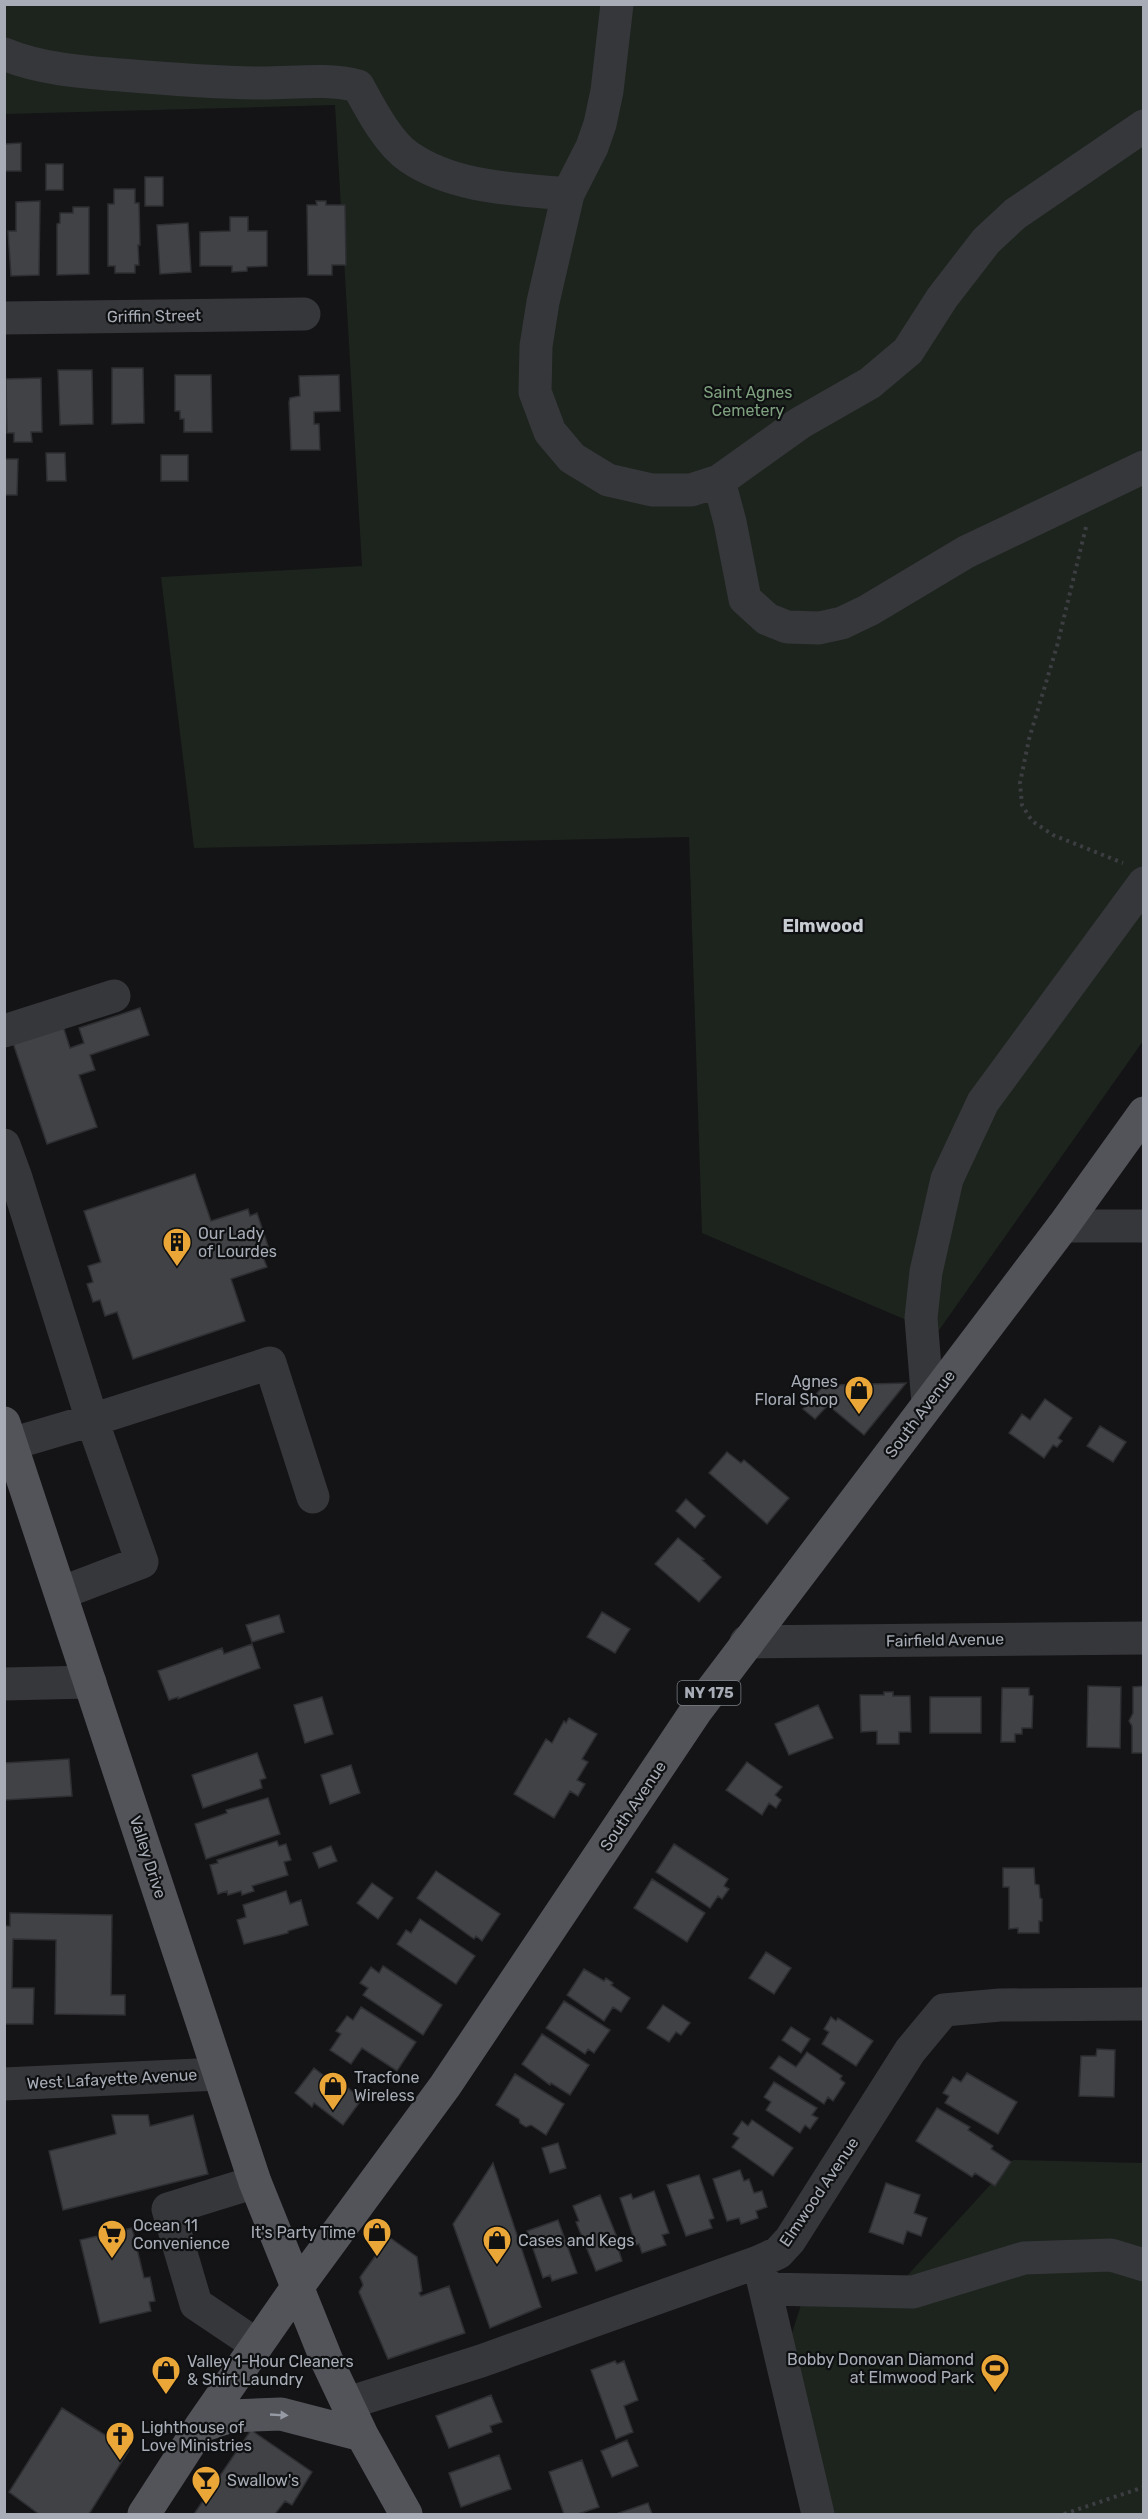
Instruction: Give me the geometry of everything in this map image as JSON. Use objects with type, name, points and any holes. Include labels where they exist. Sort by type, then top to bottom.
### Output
[{"type":"main road","name":"South Avenue","points":[[144,2514],[257,2345],[445,2086],[696,1711],[1063,1226],[1143,1113]]},
{"type":"main road","name":"Valley Drive","points":[[8,1433],[255,2182],[327,2361],[362,2435],[406,2514]]},
{"type":"main road","points":[[201,2426],[231,2416],[281,2414],[362,2435]]},
{"type":"street","points":[[617,4],[608,91],[600,124],[592,147],[568,194],[543,302],[536,346],[535,392],[550,432],[572,458],[608,480],[662,490],[691,490],[719,481],[800,423],[870,383],[908,351],[942,298],[986,241],[1015,214],[1143,126]]},
{"type":"street","points":[[4,54],[17,59],[75,71],[163,79],[258,83],[343,82],[358,86],[387,133],[408,156],[447,176],[482,184],[568,194]]},
{"type":"street","name":"Griffin Street","points":[[4,318],[304,314]]},
{"type":"street","points":[[719,481],[730,522],[745,599],[767,619],[787,627],[819,628],[842,623],[869,610],[966,552],[1143,467]]},
{"type":"street","points":[[928,1404],[921,1318],[926,1272],[947,1179],[983,1102],[1138,874]]},
{"type":"street","points":[[4,1031],[114,996]]},
{"type":"street","points":[[4,1145],[10,1179],[142,1562],[61,1593]]},
{"type":"street","points":[[1063,1226],[1143,1226]]},
{"type":"street","points":[[8,1433],[92,1420],[270,1363],[313,1497]]},
{"type":"street","name":"Fairfield Avenue","points":[[746,1642],[1143,1638]]},
{"type":"street","points":[[4,1684],[90,1682]]},
{"type":"street","name":"Elmwood Avenue","points":[[348,2403],[761,2275],[790,2241],[910,2051],[944,2010],[1000,2005],[1143,2004]]},
{"type":"street","name":"West Lafayette Avenue","points":[[4,2084],[219,2074]]},
{"type":"street","points":[[255,2182],[168,2209],[196,2304],[257,2345]]},
{"type":"street","points":[[818,2514],[761,2275],[913,2292],[1024,2258],[1111,2255],[1143,2265]]},
{"type":"path","points":[[1095,490],[1057,646],[1029,739],[1020,783],[1022,805],[1032,821],[1053,835],[1138,874]]},
{"type":"path","points":[[1064,2514],[1143,2487]]},
{"type":"green space","name":"Saint Agnes Cemetery","points":[[4,5],[1143,5],[1143,1041],[937,1333],[702,1233],[689,837],[194,848],[161,577],[362,566],[335,105],[5,114]]},
{"type":"green space","points":[[1013,2160],[1143,2163],[1143,2514],[835,2514],[789,2343],[810,2276],[906,2277]]},
{"type":"building","points":[[21,143],[21,171],[4,171],[4,144]]},
{"type":"building","points":[[46,164],[63,164],[63,190],[46,190]]},
{"type":"building","points":[[145,177],[163,177],[163,206],[145,206]]},
{"type":"building","points":[[114,189],[135,189],[135,203],[139,203],[139,265],[135,265],[135,273],[115,273],[115,266],[108,266],[108,204],[114,204]]},
{"type":"building","points":[[40,201],[39,275],[11,276],[8,231],[16,231],[16,202]]},
{"type":"building","points":[[316,201],[326,201],[326,205],[345,205],[346,265],[332,265],[332,275],[308,275],[307,205],[317,205]]},
{"type":"building","points":[[73,207],[89,207],[89,274],[57,275],[57,224],[60,223],[60,213],[73,213]]},
{"type":"building","points":[[230,217],[248,217],[248,231],[267,231],[267,266],[247,267],[247,271],[232,272],[232,266],[200,266],[200,232],[230,231]]},
{"type":"building","points":[[188,223],[191,272],[160,274],[157,225]]},
{"type":"building","points":[[112,368],[143,368],[144,423],[112,424]]},
{"type":"building","points":[[58,370],[92,370],[93,424],[60,425]]},
{"type":"building","points":[[175,375],[211,375],[212,432],[184,432],[184,419],[180,419],[180,411],[175,411]]},
{"type":"building","points":[[339,375],[340,411],[314,412],[314,424],[319,424],[320,450],[291,450],[289,402],[290,398],[300,396],[299,376]]},
{"type":"building","points":[[41,378],[42,432],[31,432],[32,442],[14,442],[14,433],[7,433],[6,379]]},
{"type":"building","points":[[46,453],[65,453],[66,481],[47,481]]},
{"type":"building","points":[[161,455],[188,455],[188,481],[161,481]]},
{"type":"building","points":[[4,459],[18,459],[17,495],[4,495]]},
{"type":"building","points":[[140,1008],[149,1035],[90,1055],[95,1070],[79,1075],[97,1127],[47,1144],[13,1043],[63,1026],[70,1048],[84,1043],[79,1028]]},
{"type":"building","name":"Our Lady of Lourdes","points":[[195,1174],[211,1221],[248,1209],[250,1216],[257,1213],[269,1249],[261,1252],[267,1267],[231,1279],[245,1321],[133,1359],[117,1312],[105,1316],[100,1300],[93,1302],[87,1284],[93,1282],[88,1266],[101,1262],[84,1211]]},
{"type":"building","points":[[827,1382],[831,1385],[906,1383],[864,1435],[828,1405],[815,1419],[803,1409]]},
{"type":"building","points":[[1045,1399],[1072,1418],[1058,1438],[1062,1441],[1057,1447],[1053,1445],[1044,1458],[1009,1433],[1022,1414],[1030,1420]]},
{"type":"building","points":[[1100,1426],[1126,1442],[1113,1462],[1087,1446]]},
{"type":"building","points":[[727,1452],[741,1463],[744,1460],[789,1498],[767,1524],[709,1473]]},
{"type":"building","points":[[686,1499],[705,1516],[695,1528],[676,1511]]},
{"type":"building","points":[[678,1538],[704,1559],[702,1560],[721,1577],[699,1602],[655,1564]]},
{"type":"building","points":[[602,1612],[630,1629],[615,1653],[587,1637]]},
{"type":"building","points":[[279,1615],[284,1632],[252,1642],[246,1625]]},
{"type":"building","points":[[252,1644],[260,1668],[178,1699],[178,1697],[169,1700],[158,1671],[222,1648],[224,1654]]},
{"type":"building","points":[[1088,1686],[1121,1687],[1120,1748],[1087,1747]]},
{"type":"building","points":[[1144,1686],[1144,1753],[1132,1753],[1132,1726],[1129,1721],[1133,1713],[1133,1687]]},
{"type":"building","points":[[1002,1688],[1029,1688],[1029,1695],[1033,1696],[1032,1728],[1022,1728],[1022,1734],[1015,1734],[1015,1742],[1001,1742]]},
{"type":"building","points":[[884,1692],[893,1692],[893,1696],[910,1696],[911,1732],[899,1732],[899,1744],[877,1744],[877,1731],[861,1732],[860,1695],[884,1695]]},
{"type":"building","points":[[322,1697],[333,1734],[305,1743],[294,1705]]},
{"type":"building","points":[[930,1697],[981,1697],[981,1733],[930,1733]]},
{"type":"building","points":[[818,1705],[833,1738],[789,1755],[775,1724]]},
{"type":"building","points":[[569,1718],[597,1734],[582,1759],[588,1762],[577,1780],[585,1784],[578,1796],[570,1791],[554,1818],[514,1794],[546,1739],[552,1743],[564,1721],[566,1723]]},
{"type":"building","points":[[257,1753],[266,1778],[260,1780],[262,1788],[203,1808],[192,1775]]},
{"type":"building","points":[[69,1759],[72,1796],[4,1800],[4,1763]]},
{"type":"building","points":[[747,1762],[782,1787],[775,1795],[781,1800],[776,1808],[769,1803],[762,1815],[726,1790]]},
{"type":"building","points":[[351,1765],[360,1793],[330,1804],[321,1775]]},
{"type":"building","points":[[268,1798],[280,1834],[206,1859],[195,1824],[227,1813],[226,1810]]},
{"type":"building","points":[[277,1841],[279,1846],[286,1844],[291,1860],[284,1862],[288,1875],[252,1886],[254,1891],[242,1895],[241,1891],[228,1895],[227,1891],[218,1894],[210,1865],[218,1863],[217,1860]]},
{"type":"building","points":[[674,1844],[728,1879],[724,1886],[729,1889],[722,1899],[718,1896],[710,1908],[656,1872]]},
{"type":"building","points":[[331,1846],[337,1861],[319,1868],[313,1853]]},
{"type":"building","points":[[1003,1868],[1034,1868],[1035,1884],[1039,1885],[1042,1899],[1042,1921],[1039,1921],[1039,1933],[1018,1933],[1018,1928],[1009,1929],[1009,1887],[1003,1887]]},
{"type":"building","points":[[436,1871],[500,1914],[482,1941],[476,1936],[474,1939],[417,1898]]},
{"type":"building","points":[[652,1879],[705,1913],[687,1942],[634,1908]]},
{"type":"building","points":[[372,1883],[393,1898],[378,1919],[357,1903]]},
{"type":"building","points":[[286,1891],[290,1904],[301,1900],[308,1925],[288,1931],[288,1933],[244,1944],[237,1920],[246,1917],[243,1905]]},
{"type":"building","points":[[10,1913],[112,1915],[111,1995],[125,1995],[125,2015],[55,2014],[56,1940],[13,1939],[12,1988],[34,1988],[33,2024],[4,2024],[4,1926],[10,1926]]},
{"type":"building","points":[[420,1919],[475,1956],[456,1984],[397,1944],[406,1930],[411,1933]]},
{"type":"building","points":[[766,1952],[791,1968],[774,1994],[749,1978]]},
{"type":"building","points":[[383,1966],[442,2005],[423,2035],[363,1995],[368,1988],[360,1983],[371,1967],[379,1973]]},
{"type":"building","points":[[584,1969],[604,1981],[606,1978],[613,1983],[611,1985],[630,1998],[621,2012],[613,2007],[604,2021],[567,1995]]},
{"type":"building","points":[[564,2001],[610,2030],[594,2053],[588,2049],[585,2054],[546,2028]]},
{"type":"building","points":[[663,2005],[690,2023],[681,2035],[676,2032],[669,2042],[647,2028]]},
{"type":"building","points":[[361,2007],[416,2042],[397,2071],[362,2048],[351,2064],[330,2050],[341,2034],[336,2031],[347,2016],[353,2020]]},
{"type":"building","points":[[831,2017],[836,2021],[838,2018],[873,2041],[856,2066],[822,2044],[829,2032],[824,2029]]},
{"type":"building","points":[[791,2027],[810,2039],[801,2053],[782,2040]]},
{"type":"building","points":[[542,2034],[589,2065],[570,2095],[551,2083],[550,2085],[522,2064]]},
{"type":"building","points":[[1097,2049],[1115,2050],[1114,2097],[1079,2096],[1081,2056],[1096,2056]]},
{"type":"building","points":[[807,2052],[842,2076],[840,2079],[845,2083],[833,2101],[828,2097],[824,2104],[770,2068],[779,2056],[796,2067]]},
{"type":"building","points":[[314,2068],[332,2082],[335,2078],[362,2099],[343,2125],[314,2103],[312,2107],[295,2093]]},
{"type":"building","points":[[967,2073],[1017,2102],[998,2134],[945,2103],[949,2096],[943,2093],[953,2077],[961,2082]]},
{"type":"building","points":[[515,2074],[564,2104],[546,2135],[531,2125],[526,2127],[520,2123],[519,2119],[496,2105]]},
{"type":"building","points":[[774,2082],[817,2108],[812,2115],[818,2118],[810,2129],[805,2125],[800,2133],[766,2110],[771,2102],[764,2097]]},
{"type":"building","points":[[937,2108],[970,2127],[968,2130],[993,2146],[991,2149],[1011,2162],[995,2186],[975,2173],[972,2177],[916,2141]]},
{"type":"building","points":[[112,2115],[148,2115],[150,2126],[193,2115],[208,2174],[63,2210],[49,2151],[116,2134]]},
{"type":"building","points":[[752,2120],[793,2148],[773,2176],[732,2147],[739,2138],[733,2134],[742,2121],[748,2126]]},
{"type":"building","points":[[558,2143],[566,2168],[550,2173],[542,2148]]},
{"type":"building","name":"Cases and Kegs","points":[[493,2163],[541,2307],[490,2328],[453,2224]]},
{"type":"building","points":[[740,2170],[744,2181],[749,2179],[754,2193],[762,2191],[767,2207],[756,2211],[758,2218],[741,2224],[739,2218],[727,2221],[713,2179]]},
{"type":"building","points":[[699,2175],[714,2218],[709,2220],[712,2228],[686,2236],[667,2185]]},
{"type":"building","points":[[886,2183],[920,2195],[914,2213],[927,2218],[921,2236],[907,2231],[903,2244],[869,2232]]},
{"type":"building","points":[[654,2191],[669,2233],[662,2235],[666,2245],[642,2253],[639,2244],[636,2245],[620,2198],[631,2194],[633,2199]]},
{"type":"building","points":[[600,2195],[622,2250],[619,2251],[622,2261],[596,2271],[576,2222],[579,2221],[573,2206]]},
{"type":"building","points":[[558,2220],[577,2273],[552,2281],[550,2275],[543,2278],[527,2231]]},
{"type":"building","name":"Ocean 11 Convenience","points":[[132,2228],[144,2278],[150,2277],[155,2301],[149,2302],[151,2311],[100,2323],[80,2240]]},
{"type":"building","points":[[389,2237],[417,2257],[421,2296],[449,2286],[465,2333],[388,2359],[359,2292],[363,2285],[360,2277]]},
{"type":"building","points":[[615,2361],[617,2364],[624,2361],[638,2400],[624,2406],[633,2432],[616,2439],[591,2370]]},
{"type":"building","points":[[491,2395],[502,2422],[490,2426],[492,2432],[449,2448],[436,2416]]},
{"type":"building","points":[[62,2408],[129,2450],[89,2514],[39,2514],[9,2492]]},
{"type":"building","points":[[251,2430],[312,2472],[292,2505],[285,2501],[275,2514],[194,2514]]},
{"type":"building","points":[[627,2440],[638,2466],[612,2477],[601,2451]]},
{"type":"building","points":[[499,2455],[511,2489],[461,2507],[449,2473]]},
{"type":"building","points":[[582,2460],[599,2507],[578,2514],[564,2514],[549,2472]]},
{"type":"building","points":[[648,2503],[652,2514],[616,2514]]},
{"type":"place","name":"Our Lady of Lourdes","points":[[177,1268]]},
{"type":"place","name":"Agnes Floral Shop","points":[[859,1416]]},
{"type":"place","name":"Tracfone Wireless","points":[[333,2112]]},
{"type":"place","name":"It's Party Time","points":[[377,2258]]},
{"type":"place","name":"Ocean 11 Convenience","points":[[112,2260]]},
{"type":"place","name":"Cases and Kegs","points":[[497,2266]]},
{"type":"place","name":"Bobby Donovan Diamond at Elmwood Park","points":[[995,2394]]},
{"type":"place","name":"Valley 1-Hour Cleaners & Shirt Laundry","points":[[166,2396]]},
{"type":"place","name":"Lighthouse of Love Ministries","points":[[120,2462]]},
{"type":"place","name":"Swallow's","points":[[206,2506]]},
{"type":"district","name":"Elmwood","points":[[823,926]]}]
